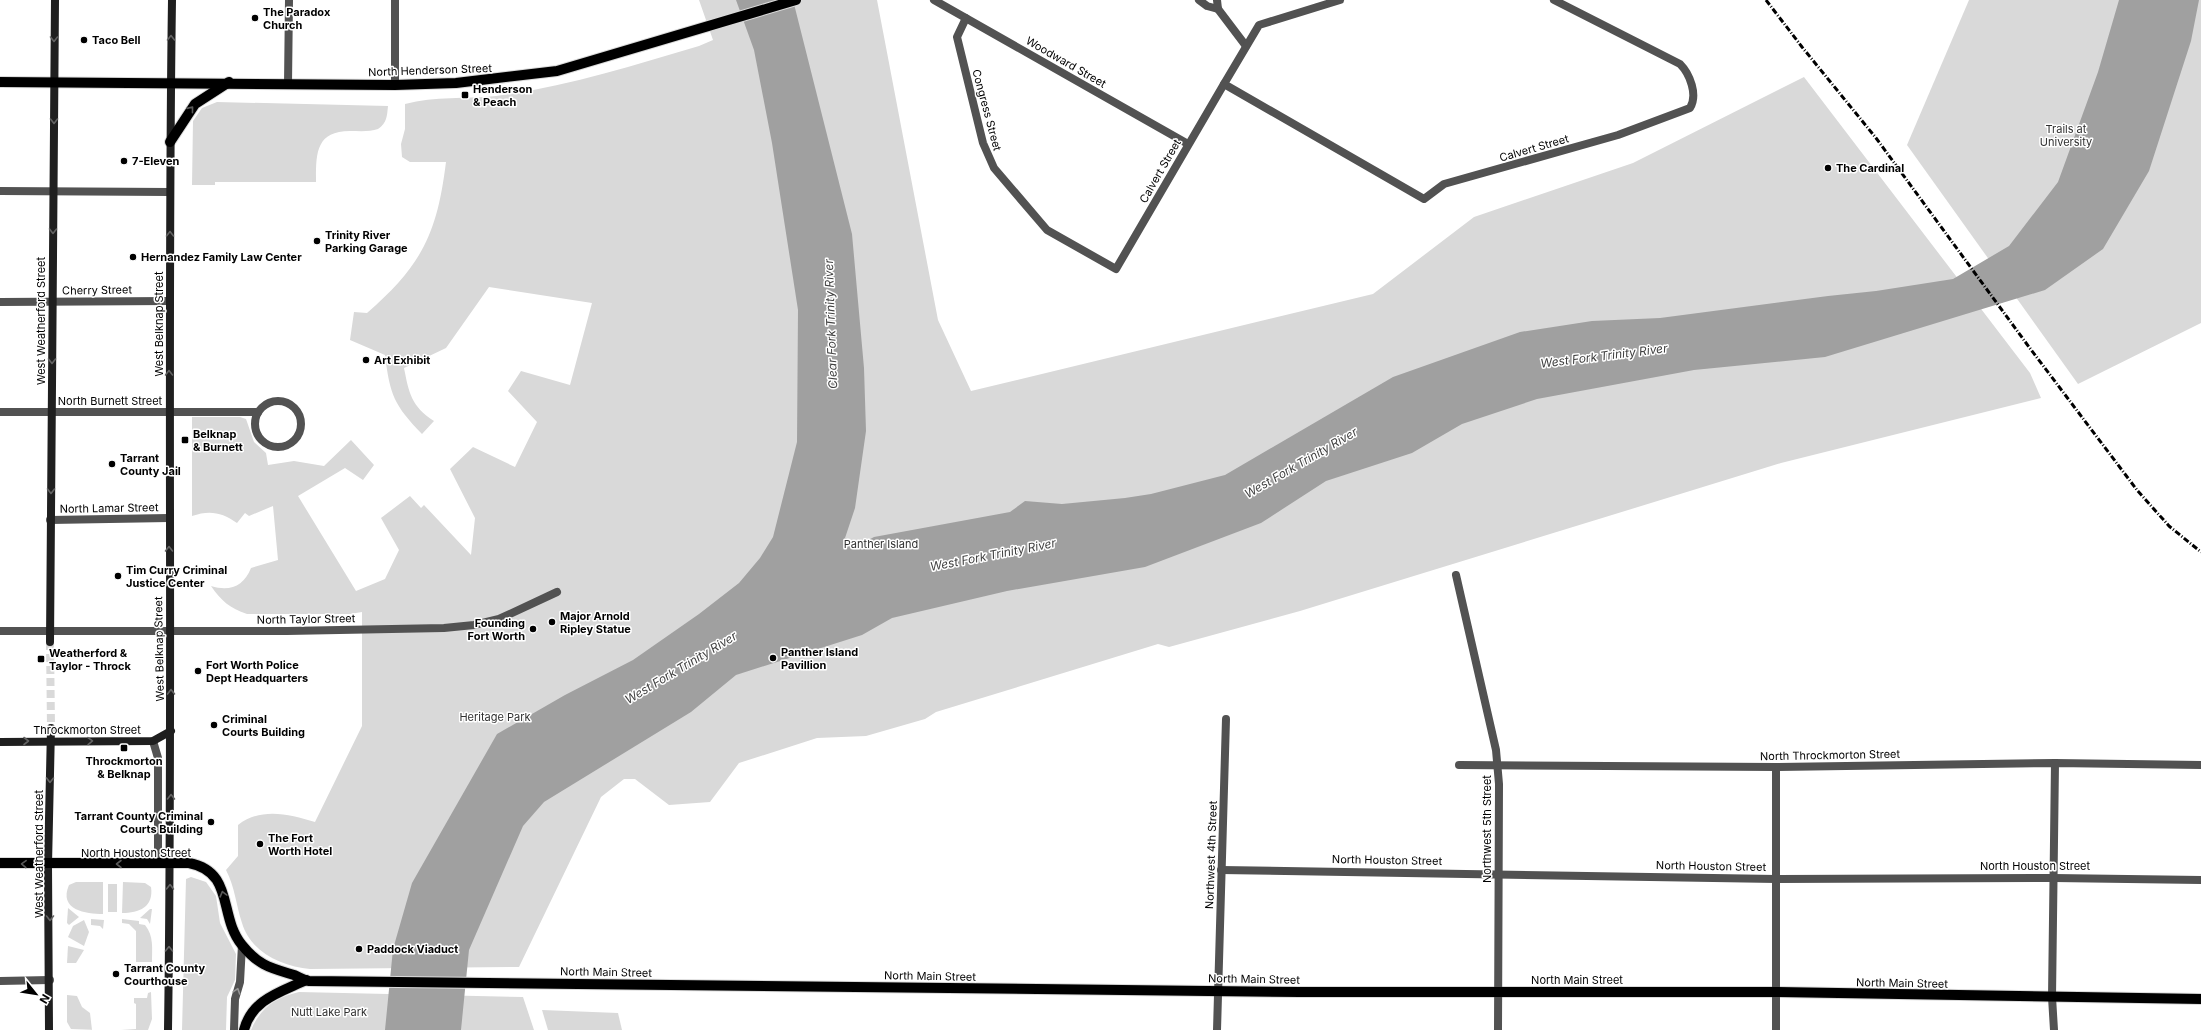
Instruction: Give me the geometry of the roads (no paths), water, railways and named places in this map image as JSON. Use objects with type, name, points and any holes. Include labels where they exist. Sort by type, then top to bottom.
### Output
[{"type":"main road","name":"West Weatherford Street","points":[[50,642],[55,0]]},
{"type":"main road","name":"West Belknap Street","points":[[168,1030],[171,864],[169,412],[172,0]]},
{"type":"main road","name":"North Henderson Street","points":[[0,82],[171,79],[288,84],[395,85],[456,83],[525,77],[583,65],[796,0]]},
{"type":"main road","points":[[170,142],[195,104],[229,82]]},
{"type":"main road","name":"West Weatherford Street","points":[[49,1030],[50,980],[48,864],[51,728]]},
{"type":"main road","name":"Throckmorton Street","points":[[0,742],[153,741],[171,731]]},
{"type":"main road","name":"North Houston Street","points":[[0,863],[196,865],[214,874],[221,886],[231,928],[242,945],[266,966],[307,980]]},
{"type":"main road","points":[[244,1030],[250,1016],[264,1000],[279,991],[307,980]]},
{"type":"main road","name":"North Main Street","points":[[307,980],[1218,991],[1776,992],[2052,998],[2201,999]]},
{"type":"street","points":[[288,84],[289,0]]},
{"type":"street","points":[[395,0],[395,85]]},
{"type":"street","name":"Woodward Street","points":[[934,0],[1188,144]]},
{"type":"street","points":[[1199,0],[1207,6],[1218,9]]},
{"type":"street","points":[[1217,0],[1218,9],[1246,46]]},
{"type":"street","name":"Calvert Street","points":[[1116,269],[1256,29],[1262,23],[1340,0]]},
{"type":"street","name":"Calvert Street","points":[[1224,84],[1424,199],[1444,184],[1618,135],[1686,112],[1690,108],[1693,103],[1693,91],[1686,73],[1680,64],[1554,0]]},
{"type":"street","name":"Congress Street","points":[[966,18],[957,37],[983,143],[994,168],[1047,230],[1116,269]]},
{"type":"street","points":[[0,191],[170,192]]},
{"type":"street","name":"Cherry Street","points":[[0,302],[170,301]]},
{"type":"street","points":[[278,400],[289,404],[298,412],[301,419],[298,435],[286,445],[278,447],[263,442],[255,428],[258,412],[270,402],[278,400]]},
{"type":"street","name":"North Burnett Street","points":[[0,412],[258,412]]},
{"type":"street","name":"North Lamar Street","points":[[50,520],[169,518]]},
{"type":"street","name":"Northwest 5th Street","points":[[1456,575],[1492,735],[1500,796],[1498,874],[1498,1030]]},
{"type":"street","name":"North Taylor Street","points":[[0,631],[287,631],[452,627],[499,619],[557,592]]},
{"type":"street","name":"Northwest 4th Street","points":[[1217,1030],[1226,719]]},
{"type":"street","points":[[153,741],[158,758],[158,864]]},
{"type":"street","points":[[2054,1030],[2052,998],[2055,763]]},
{"type":"street","name":"North Throckmorton Street","points":[[1459,765],[1776,767],[2055,763],[2201,765]]},
{"type":"street","points":[[1776,767],[1776,1030]]},
{"type":"street","name":"North Houston Street","points":[[1221,870],[1776,879],[2054,878],[2201,880]]},
{"type":"street","points":[[234,1030],[235,999],[240,982],[242,945]]},
{"type":"street","points":[[0,981],[50,980]]},
{"type":"water","points":[[736,0],[793,0],[852,234],[864,368],[866,431],[855,508],[845,538],[861,544],[874,537],[1010,512],[1025,501],[1062,504],[1125,498],[1151,494],[1225,475],[1393,377],[1520,332],[1592,321],[1660,318],[1876,291],[1953,279],[2009,246],[2058,182],[2098,72],[2119,0],[2199,0],[2191,41],[2149,171],[2103,249],[2045,290],[1825,357],[1694,370],[1537,399],[1462,424],[1412,453],[1326,481],[1261,523],[1145,567],[1007,591],[892,618],[862,635],[736,675],[691,712],[544,802],[523,826],[469,950],[461,1030],[385,1030],[393,949],[412,883],[497,734],[565,695],[633,660],[699,614],[739,583],[760,558],[773,537],[797,442],[798,310],[772,143],[754,50]]},
{"type":"tunnel","points":[[50,642],[51,728]]},
{"type":"railway","points":[[1766,0],[1876,138],[2029,347],[2137,490],[2169,526],[2201,552]]},
{"type":"place","name":"The Paradox Church","points":[[255,18]]},
{"type":"place","name":"Taco Bell","points":[[84,40]]},
{"type":"place","name":"Henderson & Peach","points":[[465,95]]},
{"type":"place","name":"7-Eleven","points":[[124,161]]},
{"type":"place","name":"The Cardinal","points":[[1828,168]]},
{"type":"place","name":"Trinity River Parking Garage","points":[[317,241]]},
{"type":"place","name":"Hernandez Family Law Center","points":[[133,257]]},
{"type":"place","name":"Art Exhibit","points":[[366,360]]},
{"type":"place","name":"Belknap & Burnett","points":[[185,440]]},
{"type":"place","name":"Tarrant County Jail","points":[[112,464]]},
{"type":"place","name":"Tim Curry Criminal Justice Center","points":[[118,576]]},
{"type":"place","name":"Major Arnold Ripley Statue","points":[[552,622]]},
{"type":"place","name":"Founding Fort Worth","points":[[533,629]]},
{"type":"place","name":"Panther Island Pavillion","points":[[773,658]]},
{"type":"place","name":"Weatherford & Taylor - Throck","points":[[41,659]]},
{"type":"place","name":"Fort Worth Police Dept Headquarters","points":[[198,671]]},
{"type":"place","name":"Criminal Courts Building","points":[[214,725]]},
{"type":"place","name":"Throckmorton & Belknap","points":[[124,748]]},
{"type":"place","name":"Tarrant County Criminal Courts Building","points":[[211,822]]},
{"type":"place","name":"The Fort Worth Hotel","points":[[260,844]]},
{"type":"place","name":"Paddock Viaduct","points":[[359,949]]},
{"type":"place","name":"Tarrant County Courthouse","points":[[116,974]]},
{"type":"park label","name":"Trails at University","points":[[2066,135]]},
{"type":"park label","name":"Panther Island","points":[[881,544]]},
{"type":"park label","name":"Heritage Park","points":[[495,717]]},
{"type":"park label","name":"Nutt Lake Park","points":[[329,1012]]},
{"type":"water label","name":"Clear Fork Trinity River","points":[[831,324]]},
{"type":"water label","name":"West Fork Trinity River","points":[[1604,356]]},
{"type":"water label","name":"West Fork Trinity River","points":[[1301,463]]},
{"type":"water label","name":"West Fork Trinity River","points":[[993,555]]},
{"type":"water label","name":"West Fork Trinity River","points":[[681,668]]}]
